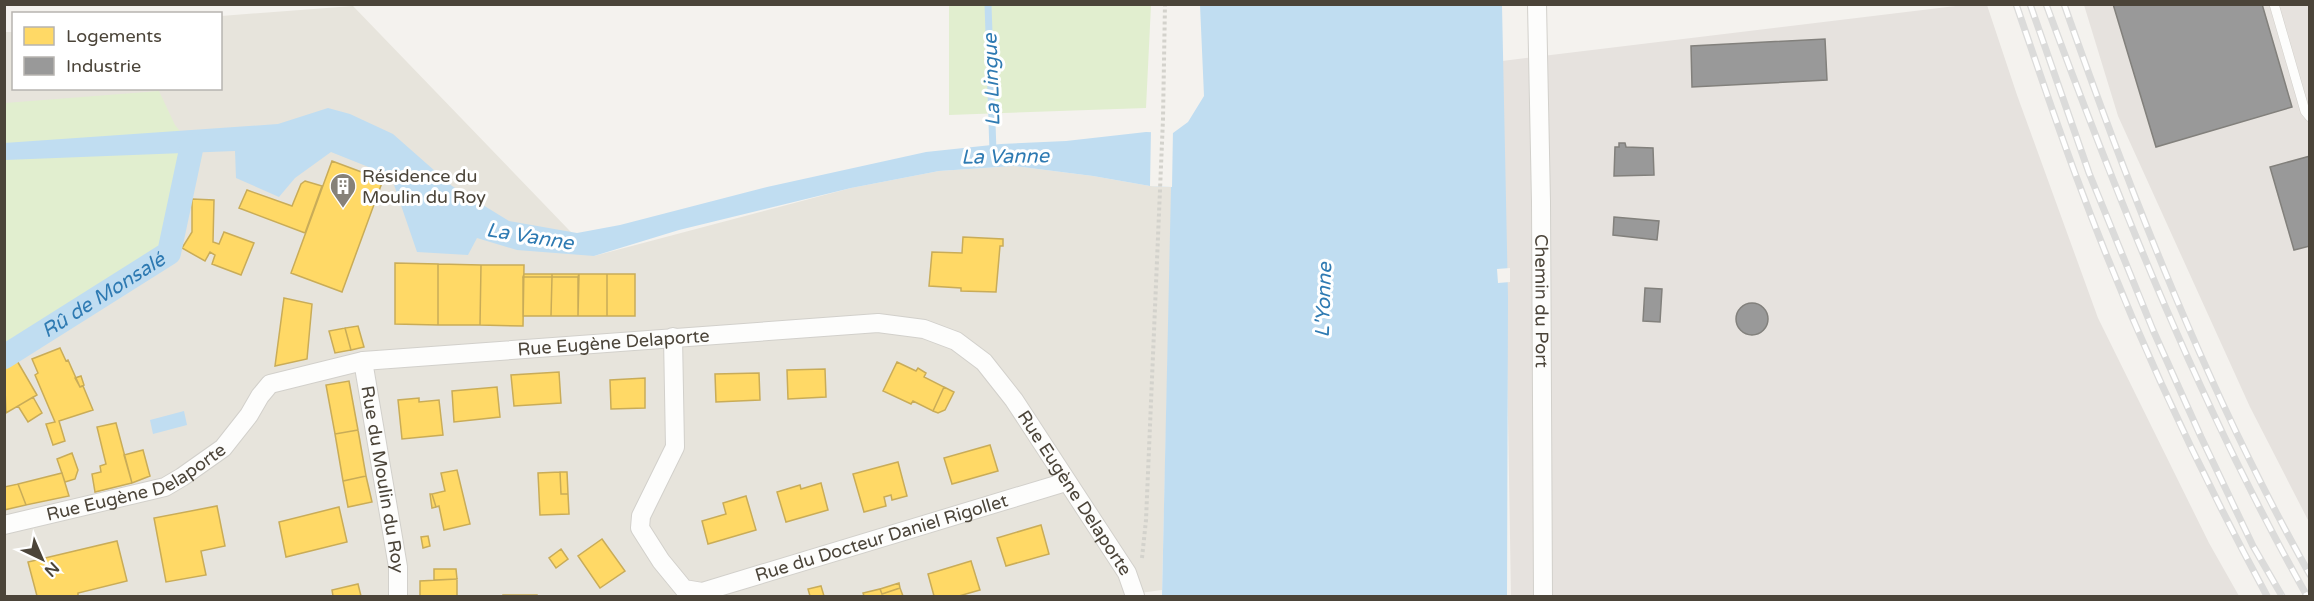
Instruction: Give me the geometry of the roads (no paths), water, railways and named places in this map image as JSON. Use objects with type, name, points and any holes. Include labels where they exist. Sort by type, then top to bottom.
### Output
[{"type":"street","name":"Chemin du Port","points":[[1537,4],[1541,202],[1543,597]]},
{"type":"street","name":"Rue Eugène Delaporte","points":[[4,525],[165,487],[223,448],[270,384],[363,362],[878,322],[924,329],[956,341],[984,362],[1014,400],[1127,573],[1135,596]]},
{"type":"street","name":"Rue du Docteur Daniel Rigollet","points":[[673,338],[675,447],[641,516],[640,528],[661,561],[684,589],[702,592],[1066,482]]},
{"type":"street","name":"Rue du Moulin du Roy","points":[[363,362],[398,567],[398,597]]},
{"type":"lane","points":[[2274,4],[2305,111],[2310,117]]},
{"type":"water","points":[[1200,5],[1502,5],[1508,297],[1507,596],[1162,596],[1171,187],[1014,166],[939,171],[851,188],[679,230],[594,256],[517,250],[477,238],[468,255],[417,252],[391,176],[331,152],[295,178],[279,197],[236,178],[235,151],[5,160],[4,143],[278,124],[328,108],[350,114],[393,134],[452,186],[509,221],[577,233],[620,225],[767,187],[926,152],[1146,132],[1173,133],[1188,122],[1204,96]]},
{"type":"water","points":[[184,411],[187,425],[153,434],[150,420]]},
{"type":"waterway","name":"La Lingue","points":[[988,4],[993,152]]},
{"type":"waterway","name":"Rû de Monsalé","points":[[4,357],[169,253],[192,145]]},
{"type":"railway","points":[[2016,4],[2096,230],[2140,337],[2188,442],[2267,596]]},
{"type":"railway","points":[[2030,4],[2089,173],[2153,330],[2253,546],[2282,596]]},
{"type":"railway","points":[[2046,4],[2165,306],[2232,453],[2307,596]]},
{"type":"railway","points":[[2064,4],[2117,150],[2175,295],[2238,437],[2310,575]]},
{"type":"place","name":"Résidence du Moulin du Roy","points":[[343,209]]},
{"type":"water label","name":"La Vanne","points":[[1005,156]]},
{"type":"water label","name":"La Vanne","points":[[530,236]]},
{"type":"water label","name":"L'Yonne","points":[[1323,300]]}]
